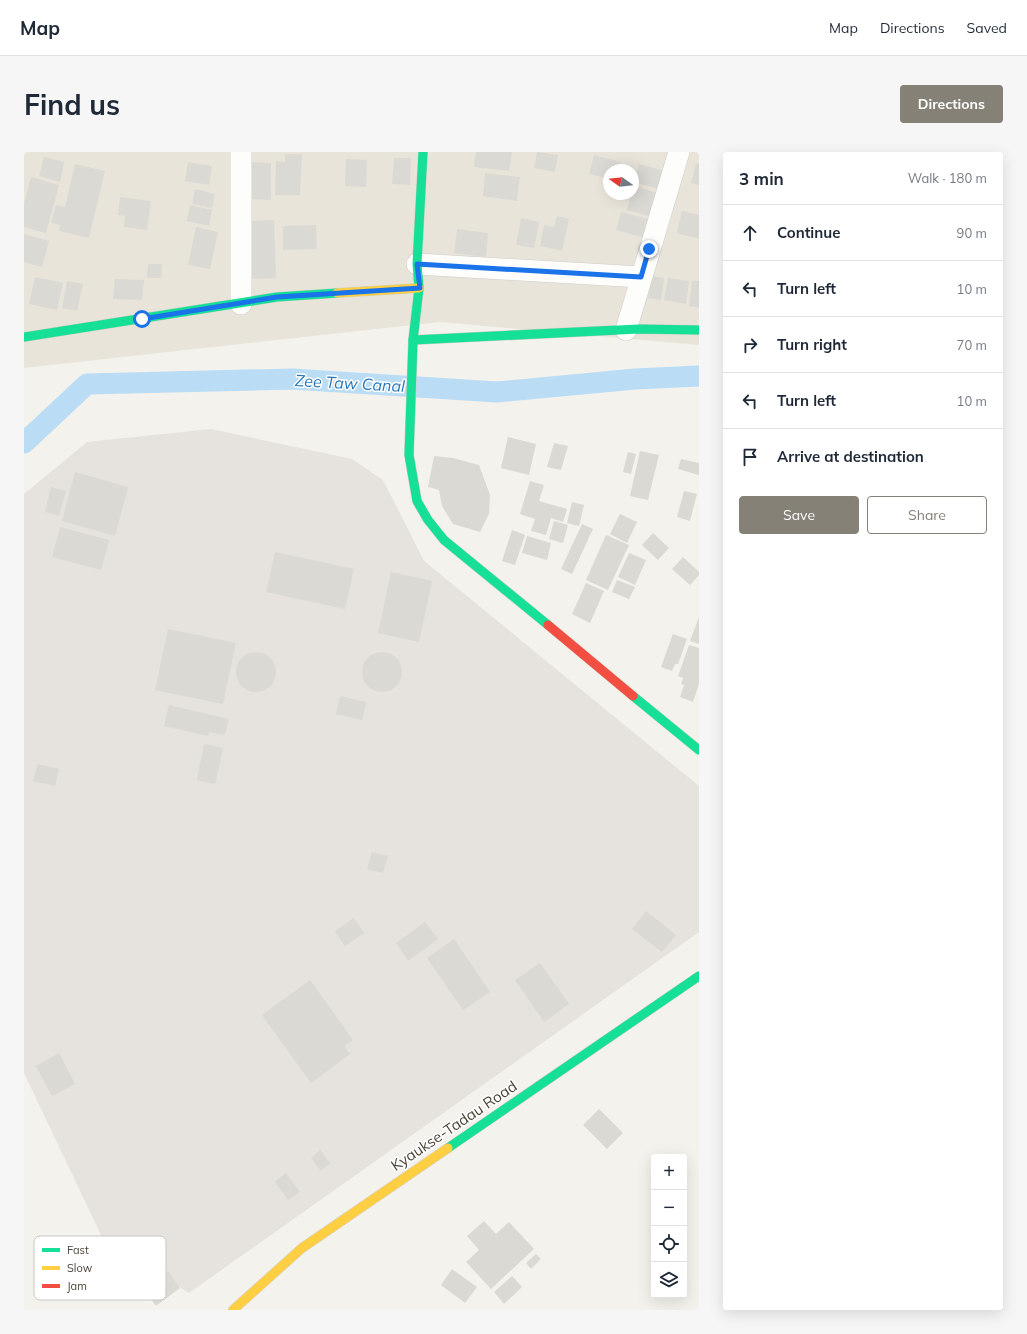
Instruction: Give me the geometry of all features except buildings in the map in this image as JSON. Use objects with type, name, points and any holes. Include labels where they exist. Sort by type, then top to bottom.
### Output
[{"type":"street","points":[[240,152],[241,304]]},
{"type":"street","points":[[423,152],[417,264],[420,288],[413,340],[409,435],[412,479],[417,501],[428,520],[444,540],[699,750]]},
{"type":"street","points":[[626,330],[679,152]]},
{"type":"street","points":[[417,264],[641,277]]},
{"type":"street","points":[[24,337],[241,304],[277,297],[420,288]]},
{"type":"street","points":[[413,340],[626,330],[699,330]]},
{"type":"street","name":"Kyaukse-Tadau Road","points":[[233,1310],[302,1248],[699,976]]},
{"type":"shaded area","points":[[24,152],[699,152],[699,345],[440,322],[24,368]]},
{"type":"shaded area","points":[[211,429],[352,459],[383,480],[424,561],[699,786],[699,932],[189,1293],[166,1278],[166,1236],[102,1236],[24,1073],[24,494],[87,442]]},
{"type":"waterway","name":"Zee Taw Canal","points":[[24,443],[87,384],[292,379],[497,392],[635,379],[699,376]]},
{"type":"traffic: fast","points":[[423,152],[417,264],[419,288],[413,340],[409,455],[417,501],[428,520],[444,540],[548,625]]},
{"type":"traffic: fast","points":[[24,337],[277,297],[337,293]]},
{"type":"traffic: fast","points":[[413,340],[639,329],[699,330]]},
{"type":"traffic: fast","points":[[633,696],[699,750]]},
{"type":"traffic: fast","points":[[448,1148],[699,976]]},
{"type":"traffic: slow","points":[[337,293],[419,288]]},
{"type":"traffic: slow","points":[[233,1310],[302,1248],[448,1148]]},
{"type":"traffic: jam","points":[[548,625],[633,696]]},
{"type":"route","points":[[142,319],[277,297],[420,288],[417,264],[641,277],[649,249]]}]
